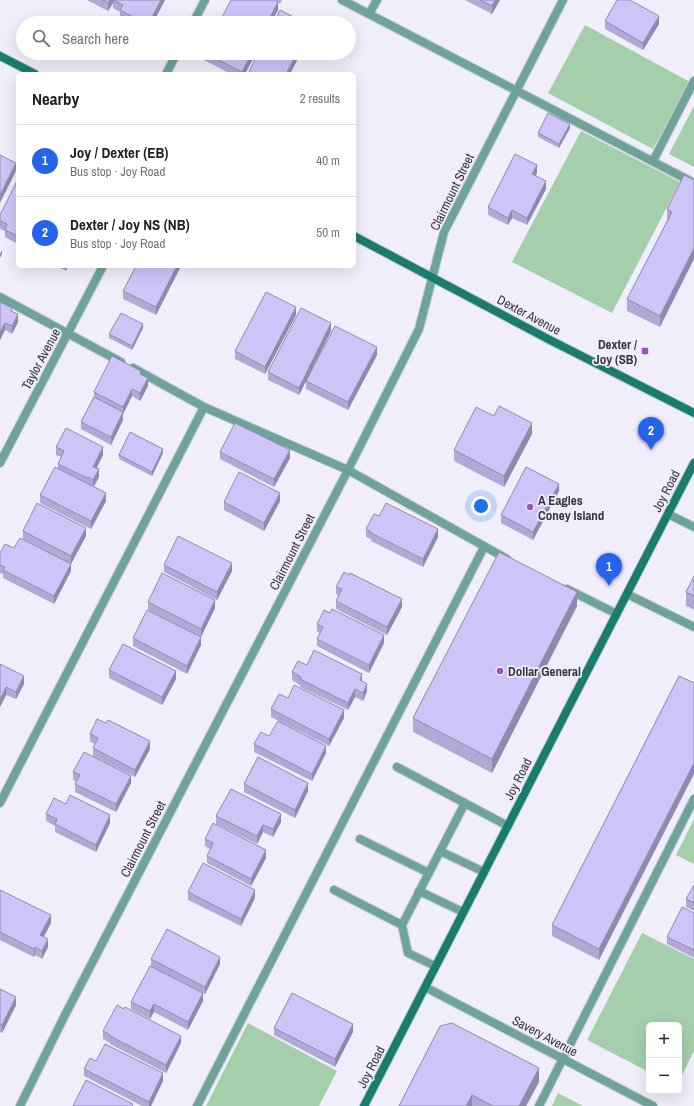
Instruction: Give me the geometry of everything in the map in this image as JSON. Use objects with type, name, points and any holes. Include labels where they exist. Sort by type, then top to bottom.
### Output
[{"type":"street","points":[[197,16],[205,0]]},
{"type":"street","points":[[342,0],[694,183]]},
{"type":"street","points":[[370,14],[377,0]]},
{"type":"street","name":"Clairmount Street","points":[[20,1106],[64,1017],[348,470],[421,324],[444,232],[563,0]]},
{"type":"street","points":[[0,56],[31,72]]},
{"type":"street","points":[[167,72],[173,60]]},
{"type":"street","points":[[653,161],[694,81]]},
{"type":"street","name":"Dexter Avenue","points":[[356,237],[548,339],[694,413]]},
{"type":"street","name":"Taylor Avenue","points":[[0,463],[102,268]]},
{"type":"street","points":[[0,297],[204,407],[348,470],[484,547],[518,564]]},
{"type":"street","points":[[0,803],[204,407]]},
{"type":"street","name":"Joy Road","points":[[364,1106],[694,463]]},
{"type":"street","points":[[668,514],[694,527]]},
{"type":"street","points":[[197,1106],[484,547]]},
{"type":"street","points":[[558,584],[616,614]]},
{"type":"street","points":[[627,594],[694,627]]},
{"type":"street","points":[[397,767],[508,826]]},
{"type":"street","points":[[539,1106],[694,799]]},
{"type":"street","points":[[435,966],[408,953],[402,925],[465,803]]},
{"type":"street","points":[[360,839],[429,873]]},
{"type":"street","points":[[440,851],[484,872]]},
{"type":"street","points":[[334,890],[402,925]]},
{"type":"street","points":[[419,891],[463,912]]},
{"type":"street","name":"Savery Avenue","points":[[425,986],[653,1106]]},
{"type":"green space","points":[[585,25],[690,82],[653,149],[548,93]]},
{"type":"green space","points":[[694,106],[694,167],[669,154]]},
{"type":"green space","points":[[581,131],[680,182],[612,313],[512,262]]},
{"type":"green space","points":[[694,819],[694,864],[676,855]]},
{"type":"green space","points":[[642,933],[694,959],[694,1051],[682,1075],[682,1022],[646,1022],[646,1070],[587,1040]]},
{"type":"green space","points":[[248,1023],[337,1071],[319,1106],[206,1106]]},
{"type":"green space","points":[[558,1093],[583,1106],[552,1106]]},
{"type":"building","points":[[102,0],[110,0],[108,3]]},
{"type":"building","points":[[113,0],[161,0],[153,16],[132,16],[120,10],[123,5]]},
{"type":"building","points":[[231,0],[275,0],[278,2],[271,16],[223,16]]},
{"type":"building","points":[[480,0],[495,0],[492,6]]},
{"type":"building","points":[[617,0],[630,0],[659,16],[643,43],[605,21]]},
{"type":"building","points":[[280,10],[292,16],[277,16]]},
{"type":"building","points":[[219,60],[248,60],[242,72]]},
{"type":"building","points":[[255,60],[293,60],[287,72],[249,72]]},
{"type":"building","points":[[548,113],[570,124],[559,144],[538,133]]},
{"type":"building","points":[[515,154],[537,165],[532,174],[546,181],[527,218],[512,210],[508,218],[488,207]]},
{"type":"building","points":[[0,155],[16,163],[0,195]]},
{"type":"building","points":[[684,175],[694,180],[694,248],[660,316],[627,299],[672,212],[667,209]]},
{"type":"building","points":[[16,183],[16,235],[5,230],[7,224],[0,221],[0,215]]},
{"type":"building","points":[[135,268],[176,268],[156,307],[123,291]]},
{"type":"building","points":[[266,292],[296,307],[265,367],[235,351]]},
{"type":"building","points":[[0,302],[12,308],[11,311],[18,314],[12,326],[5,323],[0,332]]},
{"type":"building","points":[[301,308],[331,323],[299,388],[268,372]]},
{"type":"building","points":[[121,313],[143,324],[132,346],[109,334]]},
{"type":"building","points":[[335,326],[377,347],[348,402],[306,381]]},
{"type":"building","points":[[112,356],[141,371],[140,374],[148,378],[140,393],[132,389],[123,407],[94,392]]},
{"type":"building","points":[[94,397],[123,412],[111,437],[81,422]]},
{"type":"building","points":[[499,406],[532,423],[504,476],[454,450],[476,407],[494,416]]},
{"type":"building","points":[[235,423],[290,450],[274,479],[220,452]]},
{"type":"building","points":[[66,428],[103,447],[93,467],[99,469],[93,480],[58,464],[64,451],[56,447]]},
{"type":"building","points":[[130,432],[163,449],[152,472],[119,455]]},
{"type":"building","points":[[55,467],[106,493],[91,521],[40,495]]},
{"type":"building","name":"A Eagles Coney Island","points":[[526,467],[559,484],[533,532],[501,515]]},
{"type":"building","points":[[239,472],[280,493],[264,523],[224,502]]},
{"type":"building","points":[[37,503],[86,528],[71,556],[23,531]]},
{"type":"building","points":[[386,503],[438,529],[423,559],[371,533],[366,529],[374,514],[379,516]]},
{"type":"building","points":[[178,536],[232,563],[217,592],[164,565]]},
{"type":"building","points":[[20,538],[71,564],[54,596],[3,570],[5,567],[0,565],[0,553],[5,544],[14,548]]},
{"type":"building","points":[[499,552],[577,592],[492,759],[413,718]]},
{"type":"building","points":[[344,572],[349,575],[350,573],[402,599],[387,627],[336,601],[342,589],[336,587]]},
{"type":"building","points":[[162,573],[215,600],[201,629],[148,602]]},
{"type":"building","points":[[694,576],[694,596],[686,592]]},
{"type":"building","points":[[332,609],[384,635],[369,665],[317,639],[323,627],[317,624],[324,610],[330,613]]},
{"type":"building","points":[[147,610],[201,637],[187,666],[133,638]]},
{"type":"building","points":[[123,644],[176,671],[162,697],[109,670]]},
{"type":"building","points":[[314,650],[362,674],[360,680],[367,684],[363,693],[355,689],[348,703],[300,679],[301,677],[292,672],[298,661],[307,665]]},
{"type":"building","points":[[0,664],[24,676],[16,692],[6,687],[0,700]]},
{"type":"building","points":[[679,676],[694,683],[694,763],[599,949],[552,925]]},
{"type":"building","points":[[294,685],[344,710],[329,739],[271,709],[279,694],[288,698]]},
{"type":"building","points":[[97,719],[106,723],[108,720],[150,741],[135,770],[93,748],[98,738],[90,734]]},
{"type":"building","points":[[278,721],[326,746],[312,774],[254,744],[261,732],[269,736]]},
{"type":"building","points":[[84,752],[131,776],[116,804],[75,784],[80,775],[73,772]]},
{"type":"building","points":[[258,757],[308,783],[295,810],[244,784]]},
{"type":"building","points":[[231,789],[281,814],[273,829],[263,825],[257,836],[216,816]]},
{"type":"building","points":[[70,795],[110,815],[96,845],[55,824],[57,819],[46,814],[54,798],[66,804]]},
{"type":"building","points":[[213,823],[266,850],[251,879],[207,856],[213,843],[205,839]]},
{"type":"building","points":[[203,863],[255,890],[241,919],[188,892]]},
{"type":"building","points":[[694,885],[694,903],[686,899]]},
{"type":"building","points":[[0,890],[51,915],[40,935],[48,939],[42,951],[35,947],[34,949],[0,932]]},
{"type":"building","points":[[682,907],[694,913],[694,950],[667,937]]},
{"type":"building","points":[[167,929],[220,957],[205,987],[151,959]]},
{"type":"building","points":[[150,966],[203,993],[188,1022],[154,1004],[150,1011],[131,1002]]},
{"type":"building","points":[[0,989],[16,997],[2,1025],[0,1024]]},
{"type":"building","points":[[292,993],[353,1024],[335,1059],[274,1028]]},
{"type":"building","points":[[117,1005],[124,1009],[125,1007],[181,1036],[166,1065],[103,1031]]},
{"type":"building","points":[[452,1023],[539,1068],[519,1106],[493,1106],[472,1095],[466,1106],[399,1106],[440,1026]]},
{"type":"building","points":[[105,1044],[163,1073],[149,1102],[84,1069],[90,1058],[96,1061]]},
{"type":"building","points":[[86,1080],[133,1104],[132,1106],[73,1106]]},
{"type":"place","name":"Dexter / Joy (SB)","points":[[645,351]]},
{"type":"place","name":"Dexter / Joy NS (NB)","points":[[651,450]]},
{"type":"place","name":"A Eagles Coney Island","points":[[530,507]]},
{"type":"place","name":"Joy / Dexter (EB)","points":[[609,586]]},
{"type":"place","name":"Dollar General","points":[[500,671]]}]
